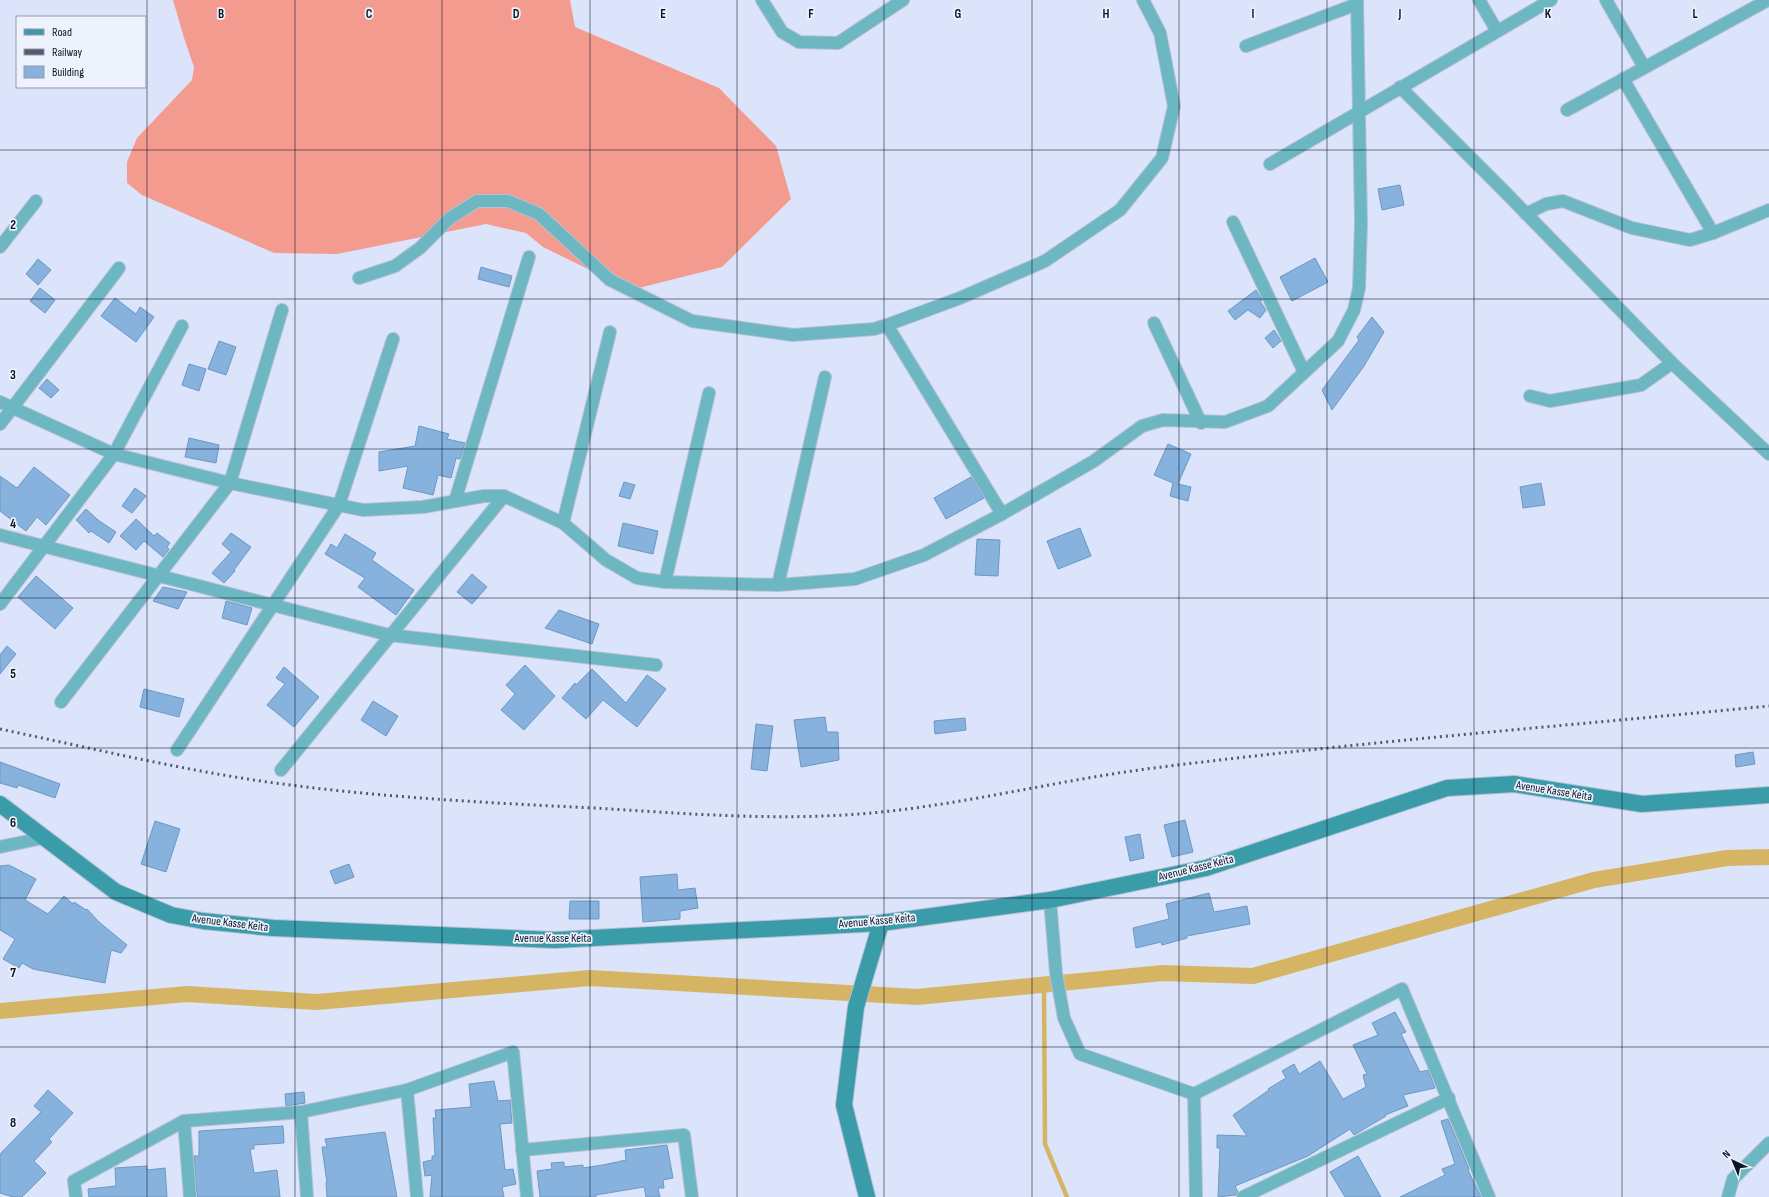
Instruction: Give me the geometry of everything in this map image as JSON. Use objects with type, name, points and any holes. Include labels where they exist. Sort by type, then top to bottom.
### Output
[{"type":"main road","name":"Avenue Kasse Keita","points":[[0,804],[116,892],[171,915],[226,924],[280,928],[555,940],[881,923],[1050,900],[1206,868],[1447,788],[1514,784],[1642,804],[1769,795]]},
{"type":"main road","points":[[867,1197],[844,1105],[856,1007],[881,923]]},
{"type":"street","points":[[762,0],[782,32],[799,42],[838,43],[903,0]]},
{"type":"street","points":[[360,278],[395,266],[420,248],[450,218],[477,201],[508,201],[539,214],[610,280],[692,321],[793,335],[874,329],[887,325],[960,298],[1045,261],[1120,210],[1162,158],[1174,106],[1160,33],[1143,0]]},
{"type":"street","points":[[1480,0],[1497,31]]},
{"type":"street","points":[[1270,164],[1551,0]]},
{"type":"street","points":[[1606,0],[1644,67]]},
{"type":"street","points":[[1567,110],[1768,0]]},
{"type":"street","points":[[0,402],[114,454],[230,483],[363,510],[423,507],[484,496],[504,496],[563,523],[606,560],[637,578],[665,582],[778,585],[856,579],[924,555],[1002,514],[1094,461],[1142,426],[1163,420],[1201,423],[1225,422],[1268,406],[1338,341],[1354,310],[1359,288],[1361,223],[1357,2],[1246,46]]},
{"type":"street","points":[[1622,80],[1713,233]]},
{"type":"street","points":[[1400,88],[1506,193],[1672,363],[1769,454]]},
{"type":"street","points":[[0,247],[36,201]]},
{"type":"street","points":[[1526,214],[1546,204],[1563,201],[1632,228],[1690,240],[1713,233],[1769,210]]},
{"type":"street","points":[[1233,222],[1304,372]]},
{"type":"street","points":[[455,501],[529,257]]},
{"type":"street","points":[[0,424],[119,268]]},
{"type":"street","points":[[61,702],[230,483],[282,310]]},
{"type":"street","points":[[1154,323],[1201,423]]},
{"type":"street","points":[[887,325],[1002,514]]},
{"type":"street","points":[[0,604],[114,454],[182,326]]},
{"type":"street","points":[[563,523],[610,332]]},
{"type":"street","points":[[177,750],[339,505],[393,339]]},
{"type":"street","points":[[1530,396],[1550,401],[1641,385],[1672,363]]},
{"type":"street","points":[[778,585],[825,377]]},
{"type":"street","points":[[665,582],[709,393]]},
{"type":"street","points":[[281,770],[389,635],[504,496]]},
{"type":"street","points":[[0,535],[389,635],[656,665]]},
{"type":"street","points":[[0,847],[43,838]]},
{"type":"street","points":[[1050,900],[1056,973],[1064,1018],[1080,1054],[1194,1094],[1402,989],[1449,1098],[1489,1197]]},
{"type":"street","points":[[76,1197],[74,1181],[184,1121],[300,1112],[407,1090],[513,1052],[527,1197]]},
{"type":"street","points":[[407,1090],[417,1197]]},
{"type":"street","points":[[1194,1094],[1196,1197]]},
{"type":"street","points":[[1242,1197],[1449,1098]]},
{"type":"street","points":[[300,1112],[307,1197]]},
{"type":"street","points":[[184,1121],[190,1197]]},
{"type":"street","points":[[522,1150],[684,1134],[692,1197]]},
{"type":"street","points":[[1728,1197],[1733,1179],[1769,1142]]},
{"type":"shaded area","points":[[173,0],[570,0],[575,27],[719,88],[776,146],[791,199],[722,267],[631,290],[543,247],[526,233],[486,224],[337,254],[274,253],[142,195],[127,183],[127,162],[137,138],[192,80],[194,67]]},
{"type":"building","points":[[1400,185],[1404,205],[1382,210],[1378,189]]},
{"type":"building","points":[[1315,258],[1328,282],[1292,301],[1280,277]]},
{"type":"building","points":[[38,259],[51,270],[38,285],[26,274]]},
{"type":"building","points":[[481,267],[512,276],[509,287],[478,279]]},
{"type":"building","points":[[40,288],[55,300],[45,313],[30,301]]},
{"type":"building","points":[[1256,290],[1262,300],[1260,301],[1266,310],[1260,318],[1248,310],[1235,320],[1228,311]]},
{"type":"building","points":[[115,298],[136,314],[140,307],[154,317],[136,342],[101,316]]},
{"type":"building","points":[[1372,317],[1384,332],[1364,366],[1332,410],[1322,390],[1359,340],[1357,337]]},
{"type":"building","points":[[1274,330],[1281,341],[1273,348],[1265,338]]},
{"type":"building","points":[[219,341],[236,347],[226,375],[208,369]]},
{"type":"building","points":[[189,364],[206,369],[199,391],[182,385]]},
{"type":"building","points":[[47,379],[59,390],[51,398],[39,388]]},
{"type":"building","points":[[419,426],[449,434],[447,439],[465,443],[460,459],[456,458],[451,478],[438,475],[433,495],[403,488],[408,466],[379,471],[379,452],[415,446]]},
{"type":"building","points":[[189,438],[219,445],[216,463],[185,457]]},
{"type":"building","points":[[1168,444],[1191,454],[1178,484],[1191,487],[1188,501],[1170,496],[1173,483],[1154,475]]},
{"type":"building","points":[[34,467],[70,495],[46,525],[37,517],[26,531],[0,511],[0,476],[17,488]]},
{"type":"building","points":[[971,477],[984,498],[946,519],[934,498]]},
{"type":"building","points":[[624,482],[635,485],[630,499],[619,496]]},
{"type":"building","points":[[1541,483],[1545,505],[1523,508],[1520,487]]},
{"type":"building","points":[[135,488],[146,496],[132,513],[122,506]]},
{"type":"building","points":[[86,509],[98,520],[116,532],[109,543],[91,531],[89,533],[76,520]]},
{"type":"building","points":[[136,519],[154,536],[157,533],[170,543],[167,547],[169,549],[163,557],[144,541],[136,550],[120,536]]},
{"type":"building","points":[[623,523],[658,531],[653,554],[618,546]]},
{"type":"building","points":[[1080,528],[1091,556],[1058,569],[1047,541]]},
{"type":"building","points":[[231,533],[251,547],[234,570],[235,571],[224,583],[212,573],[231,552],[222,544]]},
{"type":"building","points":[[345,534],[376,553],[372,560],[414,590],[396,615],[358,587],[365,578],[325,554],[331,544],[337,548]]},
{"type":"building","points":[[977,539],[1000,540],[998,576],[975,575]]},
{"type":"building","points":[[472,574],[487,587],[472,604],[457,592]]},
{"type":"building","points":[[36,576],[73,608],[55,629],[18,597]]},
{"type":"building","points":[[163,587],[187,592],[178,609],[153,601]]},
{"type":"building","points":[[226,601],[252,608],[247,625],[222,618]]},
{"type":"building","points":[[559,610],[599,624],[592,644],[545,628]]},
{"type":"building","points":[[7,646],[16,654],[0,674],[0,655]]},
{"type":"building","points":[[525,665],[555,696],[524,730],[501,710],[515,694],[506,685]]},
{"type":"building","points":[[284,667],[319,697],[294,727],[267,705],[285,684],[276,678]]},
{"type":"building","points":[[592,669],[626,703],[647,675],[666,689],[637,727],[603,700],[586,719],[562,698],[575,683],[576,685]]},
{"type":"building","points":[[144,689],[184,699],[179,717],[140,707]]},
{"type":"building","points":[[373,701],[398,716],[386,736],[361,720]]},
{"type":"building","points":[[825,717],[827,732],[838,732],[839,760],[801,767],[794,720]]},
{"type":"building","points":[[965,718],[966,730],[935,734],[934,721]]},
{"type":"building","points":[[756,724],[773,726],[767,771],[751,769]]},
{"type":"building","points":[[1753,752],[1755,764],[1736,767],[1735,755]]},
{"type":"building","points":[[0,762],[60,784],[55,798],[18,785],[17,788],[0,783]]},
{"type":"building","points":[[1185,820],[1193,852],[1172,857],[1164,825]]},
{"type":"building","points":[[155,821],[180,829],[166,872],[141,864]]},
{"type":"building","points":[[1140,834],[1144,858],[1130,861],[1125,837]]},
{"type":"building","points":[[349,864],[354,877],[335,884],[330,871]]},
{"type":"building","points":[[9,865],[36,879],[25,900],[48,914],[64,896],[73,904],[74,902],[86,910],[87,909],[99,922],[127,945],[121,953],[111,950],[105,983],[33,969],[22,963],[19,968],[3,959],[15,939],[0,930],[0,866]]},
{"type":"building","points":[[677,874],[678,890],[695,888],[698,908],[680,911],[680,919],[643,922],[640,877]]},
{"type":"building","points":[[1209,893],[1214,912],[1247,906],[1250,924],[1187,936],[1187,938],[1162,945],[1161,942],[1136,948],[1133,928],[1169,919],[1166,904]]},
{"type":"building","points":[[570,901],[599,901],[599,919],[569,919]]},
{"type":"building","points":[[1395,1012],[1406,1032],[1401,1034],[1420,1072],[1428,1070],[1435,1088],[1403,1095],[1408,1106],[1385,1115],[1386,1116],[1354,1135],[1350,1129],[1308,1156],[1235,1186],[1238,1192],[1236,1195],[1218,1197],[1220,1148],[1217,1148],[1217,1135],[1247,1136],[1233,1115],[1269,1090],[1268,1089],[1286,1078],[1282,1071],[1294,1064],[1299,1074],[1320,1061],[1343,1099],[1366,1087],[1363,1075],[1367,1074],[1353,1045],[1378,1035],[1372,1023]]},
{"type":"building","points":[[494,1081],[498,1101],[510,1100],[512,1123],[500,1124],[505,1170],[513,1169],[516,1184],[502,1187],[504,1197],[430,1197],[432,1175],[425,1176],[423,1162],[432,1160],[432,1156],[435,1156],[433,1118],[436,1118],[435,1110],[471,1107],[469,1084]]},
{"type":"building","points":[[48,1090],[73,1113],[49,1139],[52,1142],[34,1161],[46,1173],[22,1197],[13,1197],[0,1193],[0,1154],[41,1112],[34,1106]]},
{"type":"building","points":[[304,1092],[305,1103],[286,1106],[285,1094]]},
{"type":"building","points":[[1448,1119],[1469,1169],[1468,1170],[1481,1197],[1400,1197],[1445,1175],[1442,1169],[1455,1164],[1441,1121]]},
{"type":"building","points":[[283,1126],[284,1143],[254,1145],[254,1149],[250,1149],[254,1173],[277,1170],[280,1197],[197,1197],[194,1156],[199,1156],[199,1131]]},
{"type":"building","points":[[385,1132],[397,1197],[327,1197],[327,1183],[322,1147],[327,1147],[325,1139]]},
{"type":"building","points":[[667,1145],[673,1178],[663,1180],[664,1188],[658,1188],[660,1197],[646,1197],[644,1187],[596,1195],[596,1197],[540,1197],[537,1171],[552,1169],[551,1163],[564,1162],[564,1167],[583,1165],[583,1168],[603,1165],[626,1160],[625,1150]]},
{"type":"building","points":[[1358,1156],[1381,1197],[1345,1197],[1330,1172]]},
{"type":"building","points":[[147,1166],[147,1170],[165,1168],[167,1197],[89,1197],[88,1189],[116,1186],[115,1168]]},
{"type":"waterway","points":[[0,1011],[187,994],[317,1002],[590,978],[917,997],[1163,973],[1253,976],[1594,880],[1727,858],[1769,857]]},
{"type":"waterway","points":[[1044,984],[1045,1144],[1067,1197]]},
{"type":"railway","points":[[0,729],[217,774],[328,790],[442,800],[688,814],[782,817],[883,812],[961,801],[1076,780],[1154,768],[1307,750],[1769,706]]}]
